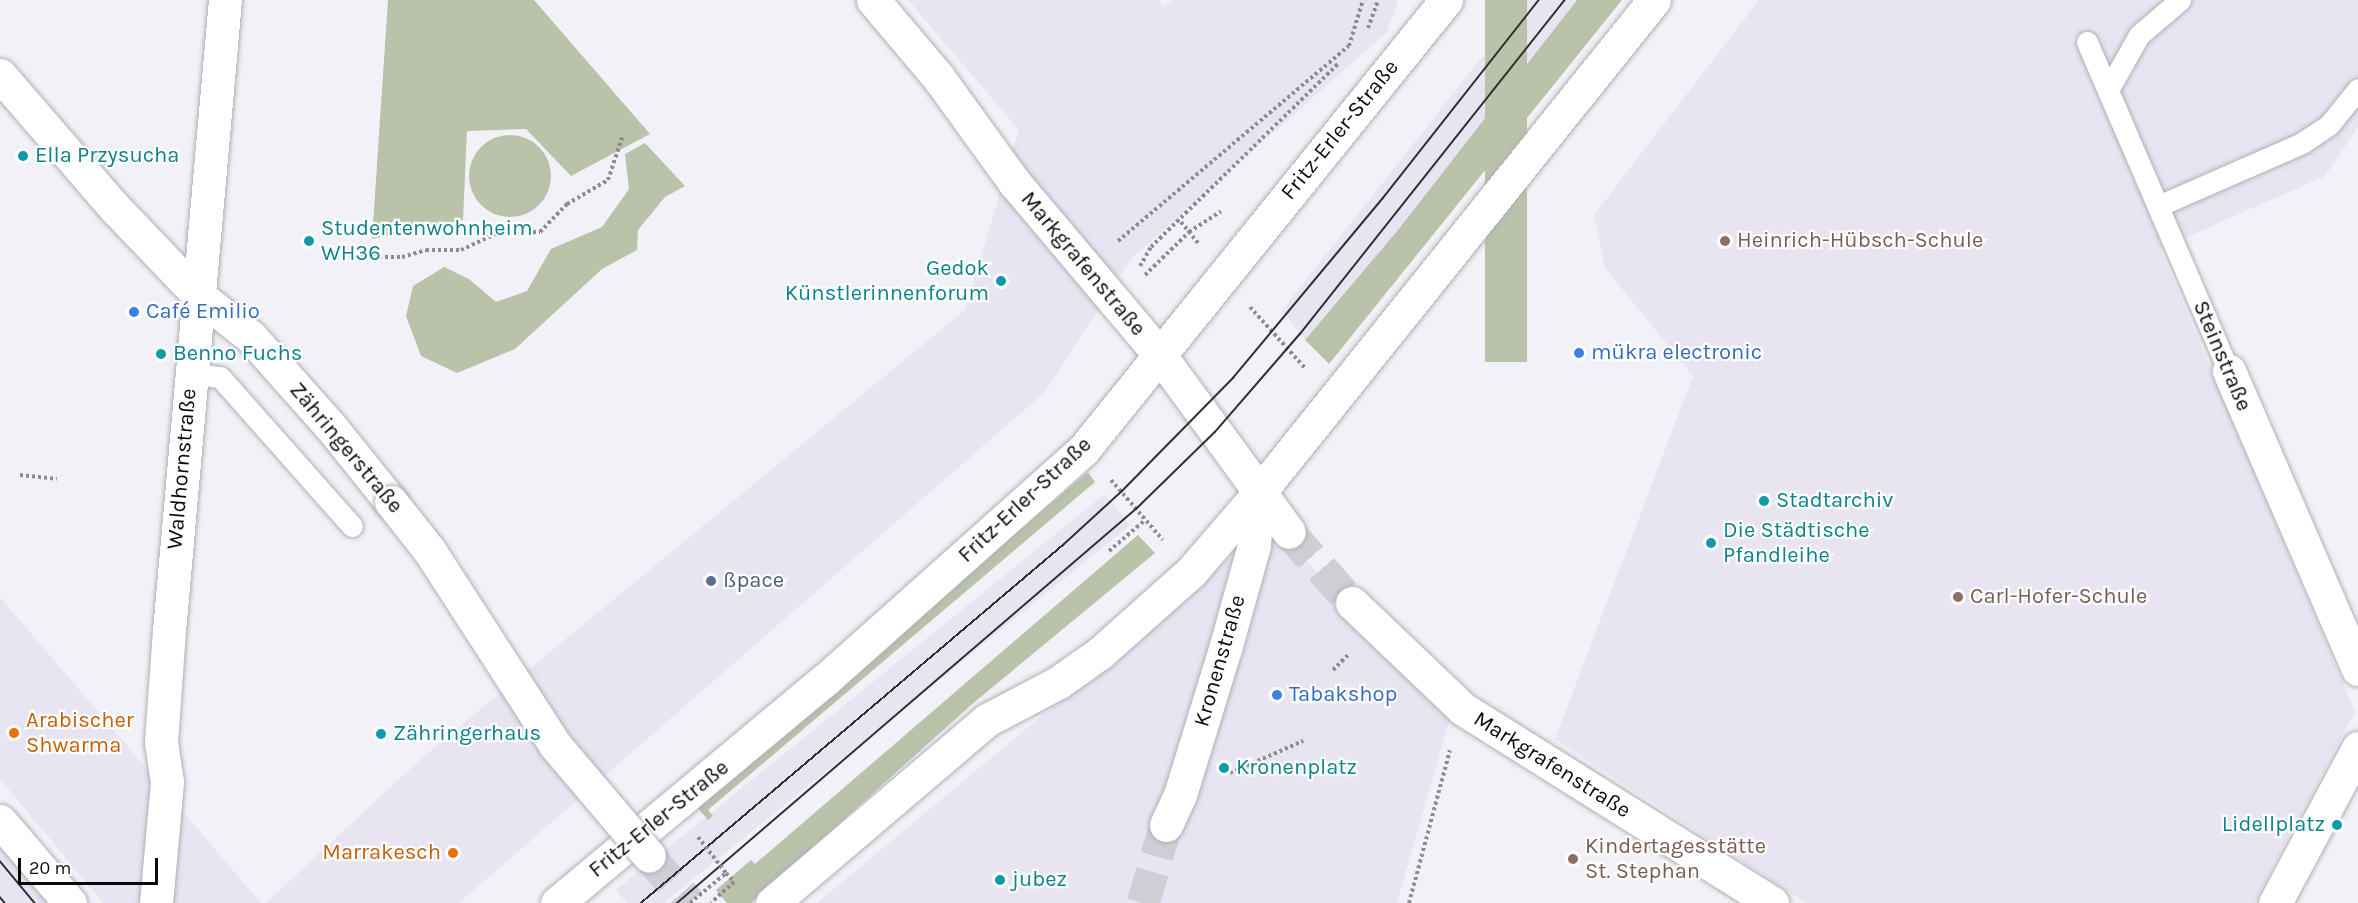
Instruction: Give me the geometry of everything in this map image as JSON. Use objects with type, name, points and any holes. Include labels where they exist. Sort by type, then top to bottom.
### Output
[{"type":"street","name":"Waldhornstraße","points":[[156,903],[167,782],[161,742],[190,373],[225,0]]},
{"type":"street","name":"Markgrafenstraße","points":[[873,0],[938,77],[1014,182],[1159,354],[1258,494],[1289,532]]},
{"type":"street","name":"Fritz-Erler-Straße","points":[[557,903],[642,847],[1084,449],[1446,0]]},
{"type":"street","points":[[771,903],[987,720],[1059,682],[1100,653],[1191,572],[1336,398],[1654,0]]},
{"type":"street","name":"Zähringerstraße","points":[[0,75],[114,207],[198,295],[251,337],[332,427],[429,550],[555,746],[642,847]]},
{"type":"street","name":"Steinstraße","points":[[2229,371],[2358,669]]},
{"type":"street","name":"Kronenstraße","points":[[1166,825],[1180,795],[1254,545],[1258,494]]},
{"type":"street","name":"Markgrafenstraße","points":[[1352,603],[1463,709],[1772,903]]},
{"type":"street","points":[[2275,903],[2358,748]]},
{"type":"street","points":[[0,821],[70,903]]},
{"type":"lane","points":[[2108,90],[2139,35],[2180,0]]},
{"type":"lane","name":"Steinstraße","points":[[2087,42],[2229,371]]},
{"type":"lane","points":[[2158,206],[2302,143],[2330,125],[2358,89]]},
{"type":"lane","points":[[190,373],[220,376],[352,526]]},
{"type":"lane","points":[[555,743],[642,847]]},
{"type":"path","points":[[1112,246],[1349,46],[1363,0]]},
{"type":"path","points":[[1378,0],[1366,36],[1382,15]]},
{"type":"path","points":[[1117,302],[1151,247],[1181,222],[1358,45],[1350,54]]},
{"type":"path","points":[[1312,100],[1343,63]]},
{"type":"path","points":[[349,257],[402,257],[426,250],[461,250],[497,233],[540,232],[567,204],[608,180],[623,135]]},
{"type":"path","points":[[1117,302],[1189,232],[1229,201]]},
{"type":"path","points":[[1181,222],[1287,350],[1336,398]]},
{"type":"path","points":[[1084,449],[1191,572]]},
{"type":"path","points":[[20,475],[57,479]]},
{"type":"path","points":[[1109,551],[1145,520]]},
{"type":"path","points":[[1180,795],[1304,741]]},
{"type":"path","points":[[1408,903],[1442,776]]},
{"type":"path","points":[[698,837],[734,882],[711,903]]},
{"type":"path","points":[[690,903],[726,873]]},
{"type":"shaded area","points":[[908,0],[1158,0],[1164,7],[1173,0],[1398,0],[1387,32],[1131,259],[1045,392],[459,903],[266,903],[424,756],[965,310],[1019,130]]},
{"type":"shaded area","points":[[1527,0],[1577,0],[1398,230],[1305,340],[1282,310]]},
{"type":"shaded area","name":"Carl-Hofer-Schule","points":[[1759,0],[2358,0],[2358,127],[2325,176],[2160,249],[2355,712],[2254,903],[1806,903],[1555,739],[1693,376],[1605,268],[1594,215]]},
{"type":"shaded area","points":[[1105,494],[1130,525],[663,903],[627,903],[616,890]]},
{"type":"shaded area","points":[[1273,523],[1450,718],[1397,903],[817,903]]},
{"type":"shaded area","points":[[0,597],[261,903],[103,903],[0,779]]},
{"type":"shaded area","points":[[0,844],[51,903],[0,903]]},
{"type":"green space","points":[[388,0],[534,0],[650,134],[571,176],[526,129],[467,131],[463,220],[372,239]]},
{"type":"green space","points":[[1485,0],[1527,0],[1527,362],[1485,362]]},
{"type":"green space","points":[[1577,0],[1622,0],[1329,364],[1305,340],[1398,230]]},
{"type":"green space","points":[[502,135],[518,135],[533,141],[545,153],[551,168],[551,184],[545,199],[533,211],[518,217],[502,217],[487,211],[475,199],[469,184],[469,168],[475,153],[487,141]]},
{"type":"green space","points":[[645,143],[685,186],[665,197],[638,230],[637,250],[602,269],[515,349],[457,373],[421,356],[406,316],[413,286],[444,267],[469,279],[496,302],[527,291],[551,249],[602,227],[629,189],[625,154]]},
{"type":"green space","points":[[1088,472],[1095,482],[708,810],[713,816],[708,820],[696,806]]},
{"type":"green space","points":[[1138,535],[1155,553],[971,705],[751,903],[727,903],[716,890],[751,860],[755,864]]},
{"type":"tunnel","points":[[1289,532],[1352,603]]},
{"type":"tunnel","points":[[1143,903],[1166,825]]},
{"type":"tunnel","points":[[649,856],[690,903]]},
{"type":"tram line","points":[[641,903],[1063,545],[1121,492],[1233,378],[1383,198],[1539,0]]},
{"type":"tram line","points":[[677,903],[1136,509],[1215,432],[1300,334],[1565,0]]},
{"type":"tram line","points":[[0,861],[35,903]]},
{"type":"tram line","points":[[0,897],[5,903]]},
{"type":"place","name":"Ella Przysucha","points":[[23,156]]},
{"type":"place","name":"Studentenwohnheim WH36","points":[[309,241]]},
{"type":"place","name":"Heinrich-Hübsch-Schule","points":[[1725,241]]},
{"type":"place","name":"Gedok Künstlerinnenforum","points":[[1001,281]]},
{"type":"place","name":"Café Emilio","points":[[134,312]]},
{"type":"place","name":"mükra electronic","points":[[1579,353]]},
{"type":"place","name":"Benno Fuchs","points":[[161,354]]},
{"type":"place","name":"Stadtarchiv","points":[[1764,501]]},
{"type":"place","name":"Die Städtische Pfandleihe","points":[[1711,543]]},
{"type":"place","name":"ßpace","points":[[711,581]]},
{"type":"place","name":"Carl-Hofer-Schule","points":[[1958,597]]},
{"type":"place","name":"Tabakshop","points":[[1277,695]]},
{"type":"place","name":"Arabischer Shwarma","points":[[14,733]]},
{"type":"place","name":"Zähringerhaus","points":[[381,734]]},
{"type":"place","name":"Kronenplatz","points":[[1224,768]]},
{"type":"place","name":"Lidellplatz","points":[[2337,825]]},
{"type":"place","name":"Marrakesch","points":[[453,853]]},
{"type":"place","name":"Kindertagesstätte St. Stephan","points":[[1573,859]]},
{"type":"place","name":"jubez","points":[[1000,880]]}]
